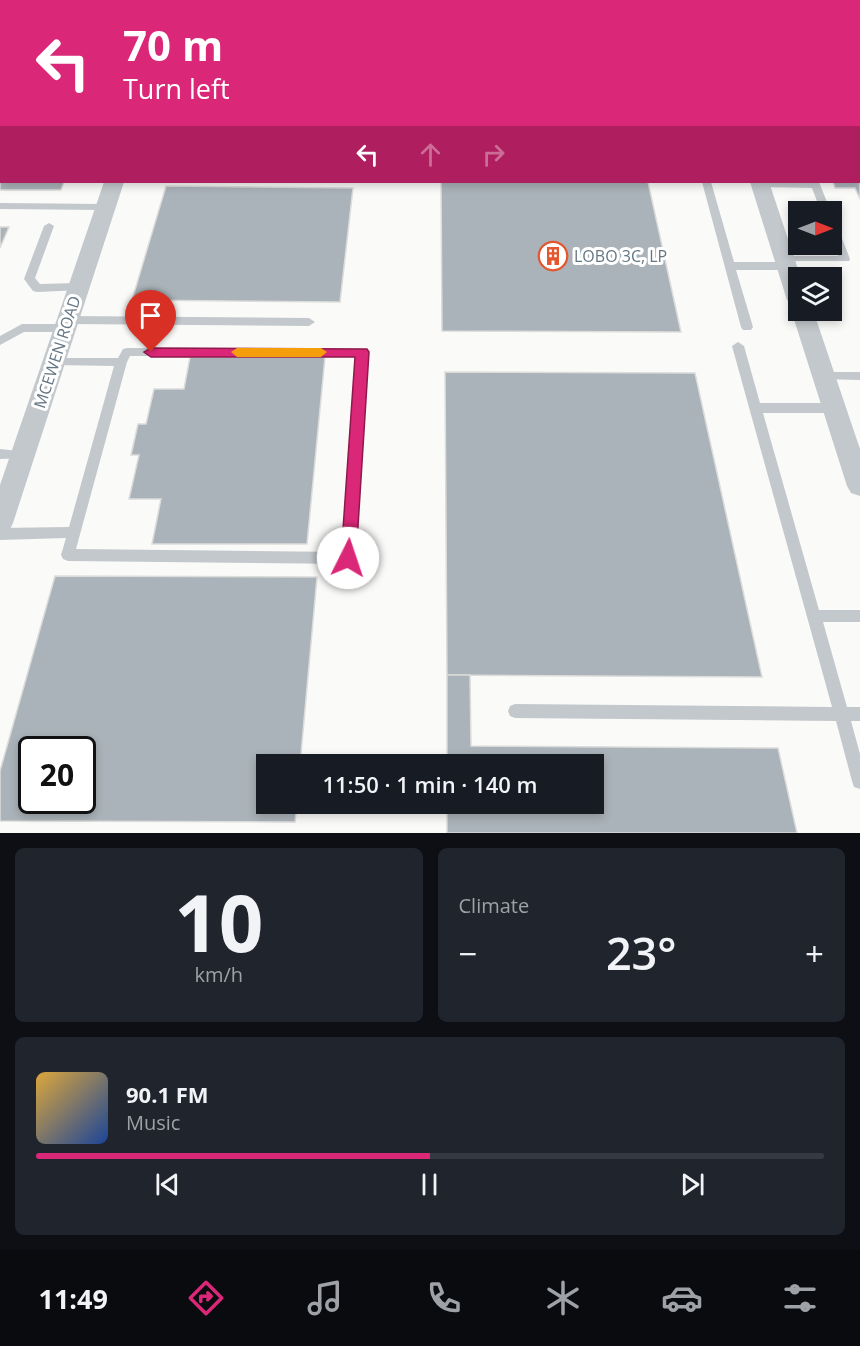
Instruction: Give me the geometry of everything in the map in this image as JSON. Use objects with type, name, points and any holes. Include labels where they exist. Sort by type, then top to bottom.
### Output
[{"type":"street","name":"MCEWEN ROAD","points":[[0,523],[11,454],[54,361],[114,183]]},
{"type":"street","points":[[760,183],[788,268]]},
{"type":"street","points":[[806,321],[860,486]]},
{"type":"lane","points":[[706,183],[747,327]]},
{"type":"lane","points":[[760,183],[815,183],[822,201]]},
{"type":"lane","points":[[0,206],[105,207]]},
{"type":"lane","points":[[49,226],[29,279],[37,288],[78,287]]},
{"type":"lane","points":[[730,266],[845,259],[842,251]]},
{"type":"lane","points":[[0,341],[22,328],[66,324],[309,322]]},
{"type":"lane","points":[[738,346],[860,780]]},
{"type":"lane","points":[[128,352],[362,352],[348,558],[68,555],[74,532],[121,362],[128,352]]},
{"type":"lane","points":[[54,361],[121,362]]},
{"type":"lane","points":[[823,376],[860,376]]},
{"type":"lane","points":[[756,408],[834,408]]},
{"type":"lane","points":[[0,534],[74,532]]},
{"type":"lane","points":[[814,616],[860,616]]},
{"type":"lane","points":[[515,711],[860,714]]},
{"type":"building","points":[[0,183],[64,183],[61,190],[0,190]]},
{"type":"building","name":"LOBO 3C, LP","points":[[441,183],[648,183],[681,332],[442,331]]},
{"type":"building","points":[[833,183],[860,183],[860,199],[855,188],[835,188]]},
{"type":"building","points":[[166,186],[353,188],[340,302],[132,300]]},
{"type":"building","points":[[0,227],[9,227],[0,248]]},
{"type":"building","points":[[190,357],[325,357],[307,544],[152,544],[161,499],[129,499],[139,455],[131,455],[138,424],[146,424],[154,389],[184,389]]},
{"type":"building","points":[[445,372],[695,373],[762,677],[447,675]]},
{"type":"building","points":[[55,576],[317,577],[301,754],[256,754],[256,814],[296,814],[295,822],[0,821],[0,771]]},
{"type":"building","points":[[447,675],[470,675],[471,746],[778,748],[797,833],[447,833],[447,814],[604,814],[604,754],[447,754]]},
{"type":"slow traffic","points":[[237,352],[321,352]]},
{"type":"place","name":"LOBO 3C, LP","points":[[553,256]]},
{"type":"route","points":[[151,352],[362,352],[348,558]]}]
